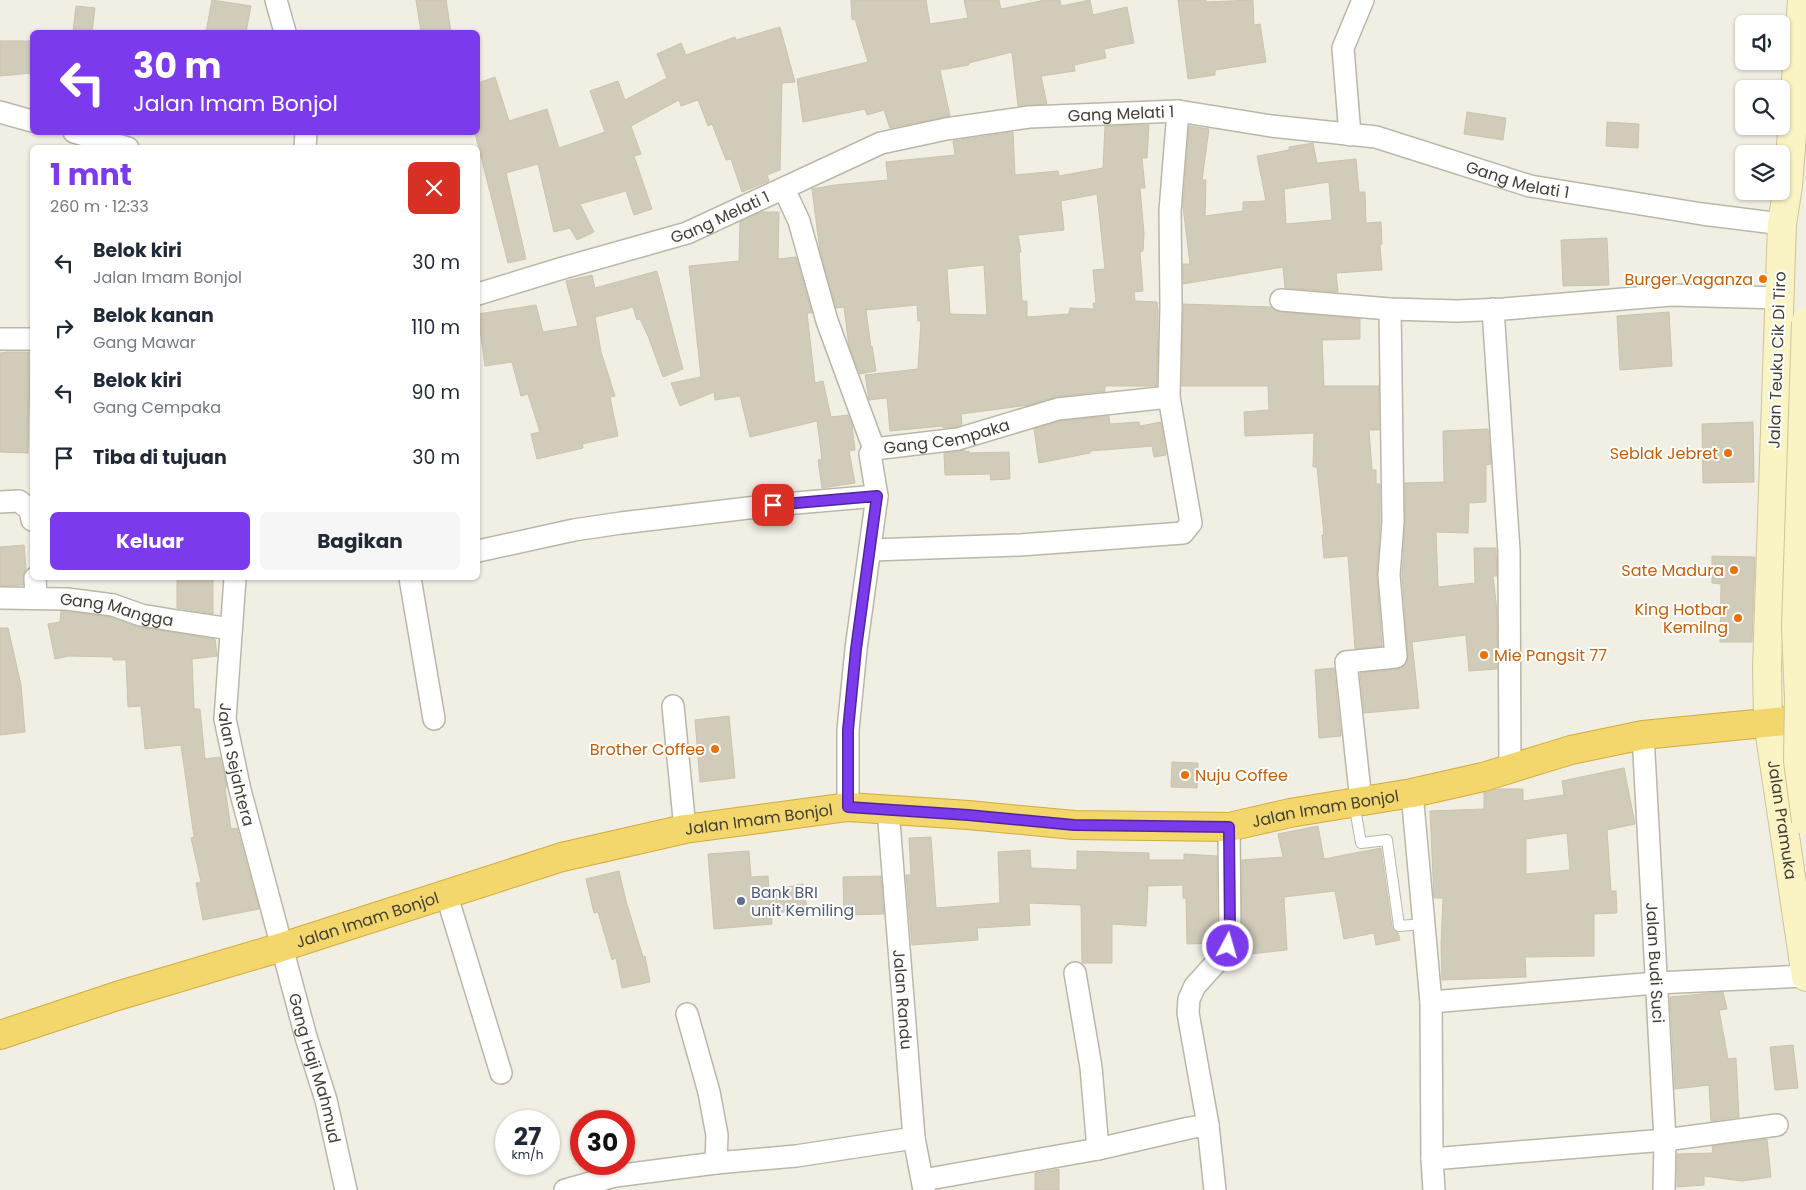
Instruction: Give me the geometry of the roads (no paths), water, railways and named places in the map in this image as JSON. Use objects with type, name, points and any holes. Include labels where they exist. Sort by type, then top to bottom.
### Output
[{"type":"highway","name":"Jalan Imam Bonjol","points":[[0,1035],[117,996],[282,947],[562,857],[685,829],[848,807],[1074,825],[1229,827],[1290,813],[1412,793],[1483,777],[1571,750],[1643,736],[1806,719]]},
{"type":"street","points":[[276,0],[284,30]]},
{"type":"street","points":[[1350,135],[1343,48],[1363,0]]},
{"type":"street","name":"Jalan Teuku Cik Di Tiro","points":[[1768,722],[1767,659],[1776,379],[1781,298],[1782,224],[1788,186],[1802,0]]},
{"type":"street","points":[[870,550],[1020,545],[1183,533],[1190,523],[1169,397],[1171,305],[1170,211],[1178,111]]},
{"type":"street","name":"Gang Melati 1","points":[[480,293],[687,233],[881,143],[946,129],[1029,117],[1178,111],[1271,126],[1376,137],[1530,186],[1702,214],[1782,224]]},
{"type":"street","points":[[0,112],[30,120]]},
{"type":"street","points":[[84,135],[118,145]]},
{"type":"street","points":[[784,189],[799,221],[827,321],[874,449]]},
{"type":"street","points":[[1281,300],[1390,309],[1457,311],[1671,295],[1781,298]]},
{"type":"street","points":[[1358,802],[1346,662],[1396,657],[1389,575],[1393,522],[1390,309]]},
{"type":"street","points":[[1493,309],[1509,551],[1510,769]]},
{"type":"street","points":[[1806,322],[1796,627],[1799,700],[1798,762],[1806,821]]},
{"type":"street","points":[[0,339],[30,339]]},
{"type":"street","name":"Gang Cempaka","points":[[848,807],[848,730],[856,649],[877,496],[870,454],[874,449],[958,439],[1058,409],[1169,397]]},
{"type":"street","points":[[480,552],[593,527],[773,505],[877,496]]},
{"type":"street","points":[[0,502],[19,501],[30,510]]},
{"type":"street","points":[[1771,518],[1777,529],[1788,536],[1806,534]]},
{"type":"street","name":"Jalan Sejahtera","points":[[236,580],[225,719],[240,790],[282,947]]},
{"type":"street","points":[[410,580],[434,719]]},
{"type":"street","name":"Gang Mangga","points":[[0,598],[35,588],[67,598],[113,605],[141,615],[231,629]]},
{"type":"street","points":[[673,706],[685,829]]},
{"type":"street","name":"Jalan Pramuka","points":[[1768,722],[1806,977]]},
{"type":"street","name":"Jalan Budi Suci","points":[[1643,736],[1665,1140],[1664,1190]]},
{"type":"street","points":[[1412,793],[1431,1002],[1432,1159],[1434,1190]]},
{"type":"street","name":"Jalan Randu","points":[[888,809],[914,1138],[924,1185]]},
{"type":"street","points":[[1215,1190],[1208,1125],[1188,1012],[1189,999],[1195,986],[1223,955],[1228,946],[1230,935],[1229,827]]},
{"type":"street","points":[[446,893],[501,1073]]},
{"type":"street","name":"Gang Haji Mahmud","points":[[282,947],[306,1037],[326,1100],[346,1190]]},
{"type":"street","points":[[1075,973],[1091,1067],[1098,1149]]},
{"type":"street","points":[[1431,1002],[1656,982],[1806,977]]},
{"type":"street","points":[[687,1014],[710,1092],[717,1135],[716,1162]]},
{"type":"street","points":[[924,1185],[1208,1125]]},
{"type":"street","points":[[1432,1159],[1665,1140],[1777,1125]]},
{"type":"street","points":[[565,1190],[615,1176],[716,1162],[796,1156],[914,1138]]},
{"type":"lane","points":[[1358,802],[1361,843],[1387,840],[1399,926],[1424,924]]},
{"type":"place","name":"Burger Vaganza","points":[[1763,279]]},
{"type":"place","name":"Seblak Jebret","points":[[1728,453]]},
{"type":"place","name":"Sate Madura","points":[[1734,570]]},
{"type":"place","name":"King Hotbar Kemilng","points":[[1738,618]]},
{"type":"place","name":"Mie Pangsit 77","points":[[1484,655]]},
{"type":"place","name":"Brother Coffee","points":[[715,749]]},
{"type":"place","name":"Nuju Coffee","points":[[1185,775]]},
{"type":"place","name":"Bank BRI unit Kemiling","points":[[741,901]]}]
